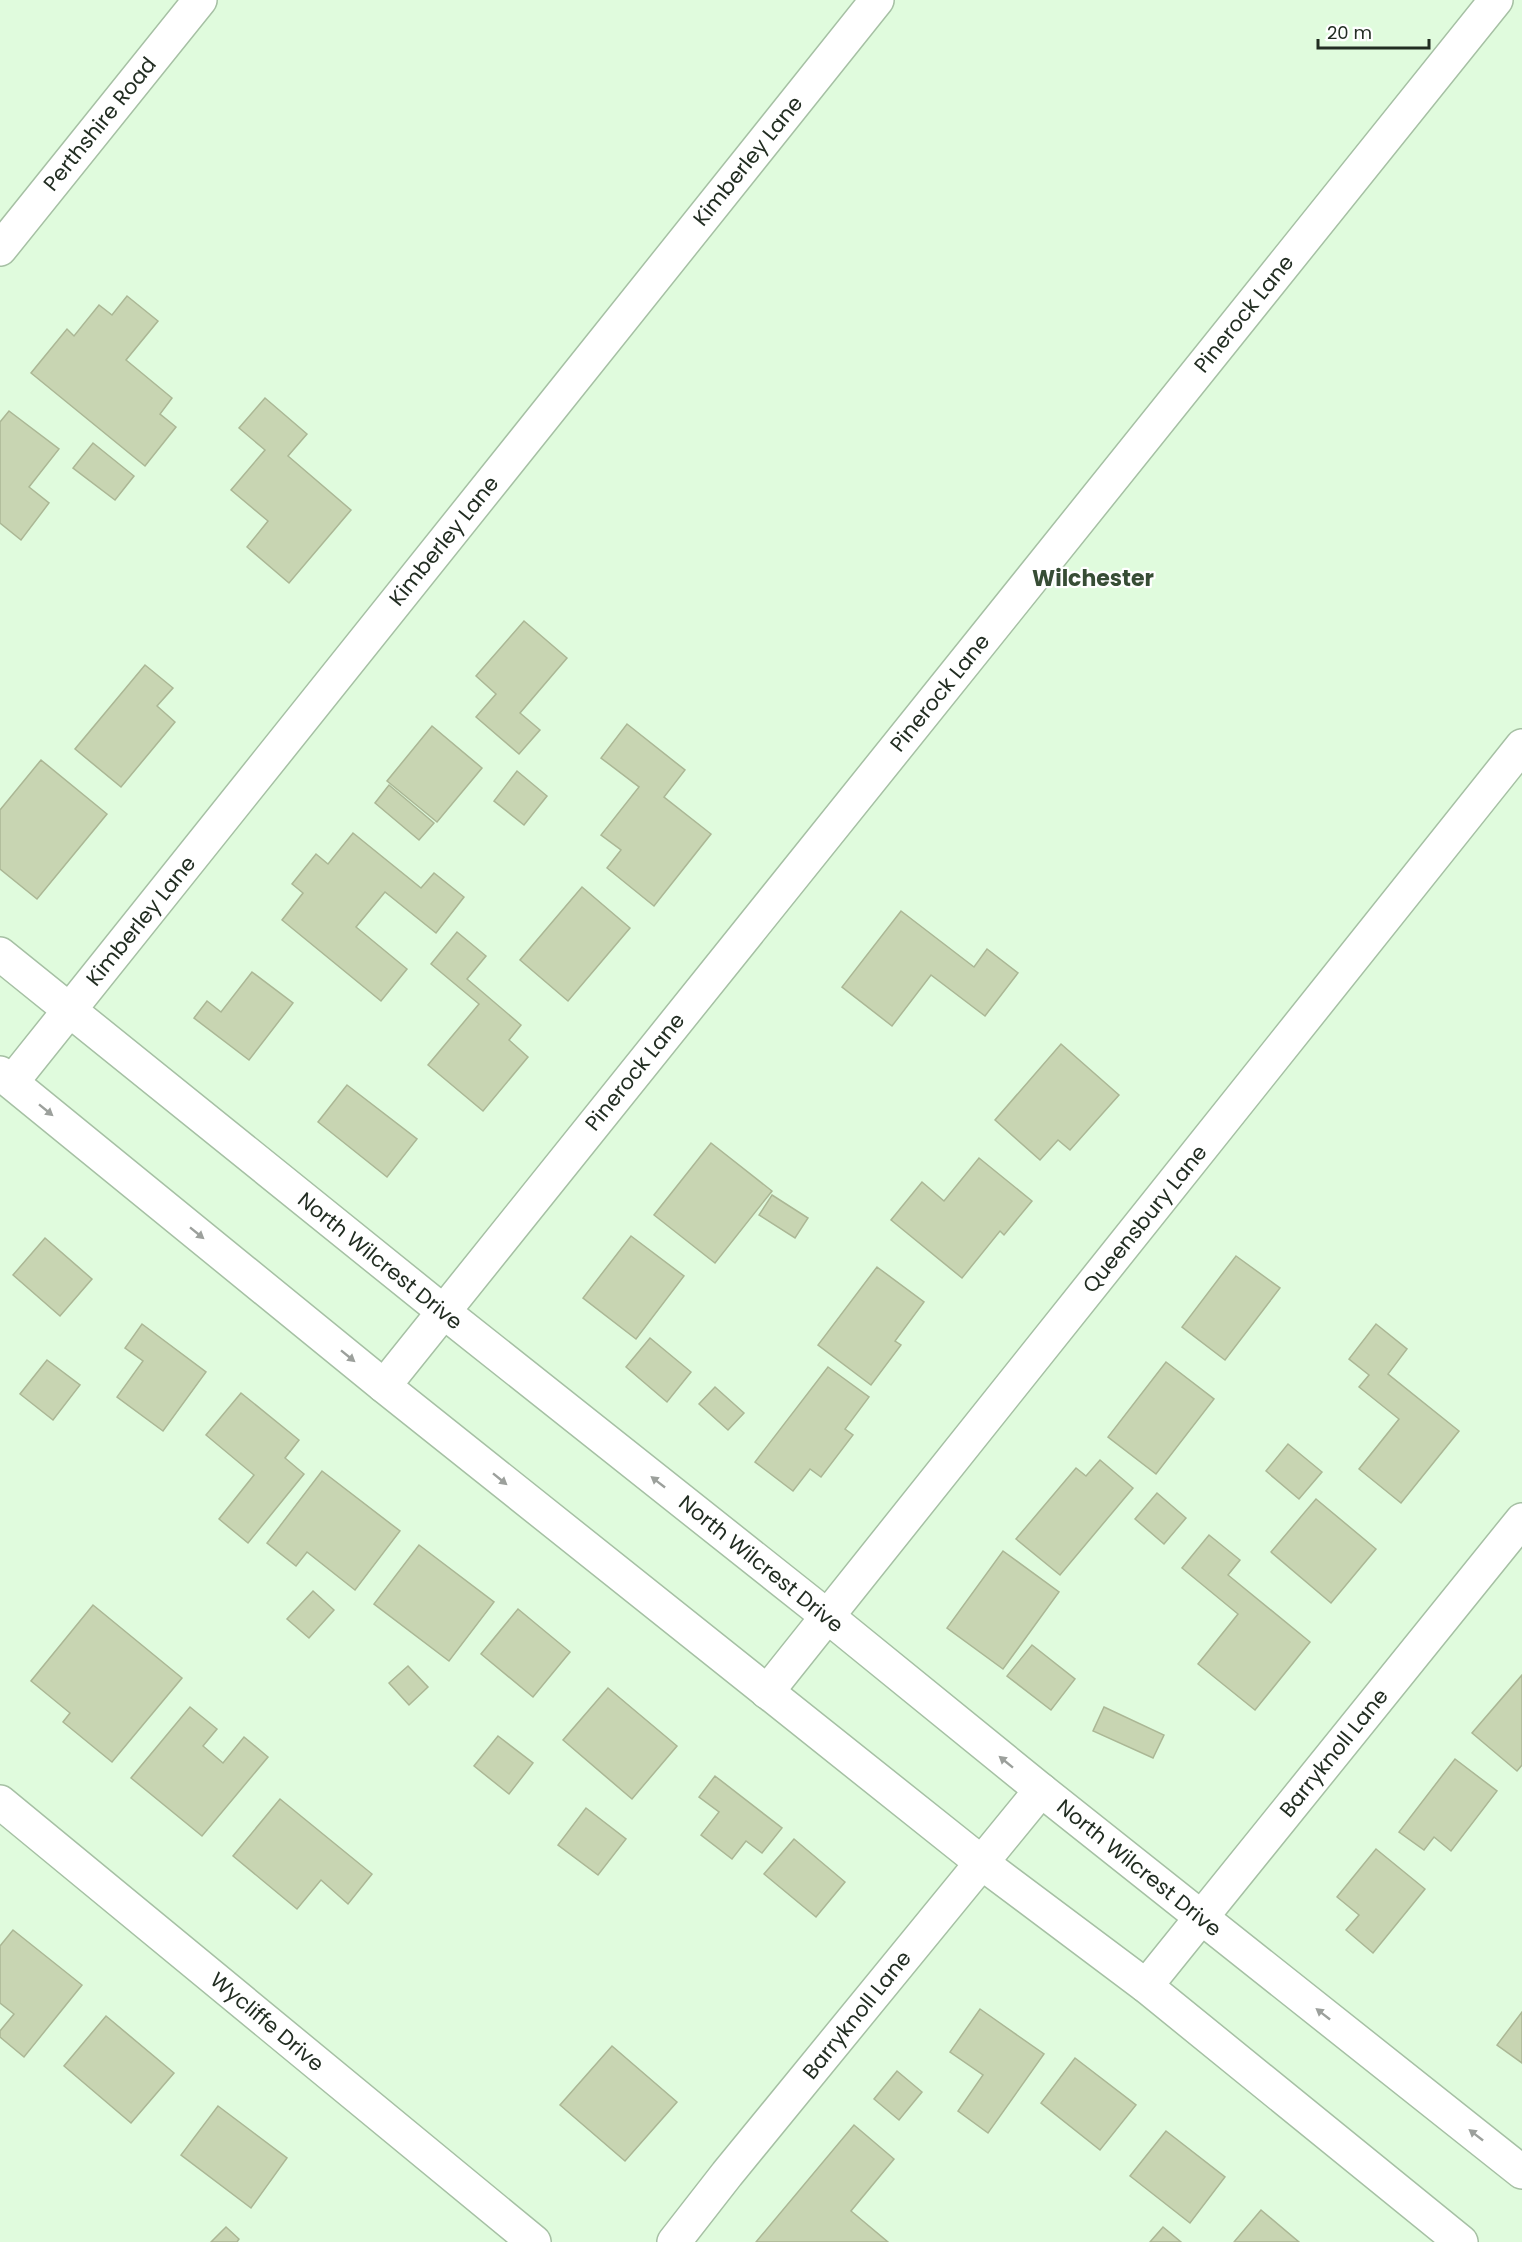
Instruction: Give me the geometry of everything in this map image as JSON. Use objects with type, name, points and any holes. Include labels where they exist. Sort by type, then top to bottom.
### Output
[{"type":"street","name":"Perthshire Road","points":[[0,249],[200,0]]},
{"type":"street","name":"Kimberley Lane","points":[[6,1078],[70,1010],[877,0]]},
{"type":"street","name":"Pinerock Lane","points":[[384,1386],[1496,0]]},
{"type":"street","name":"Queensbury Lane","points":[[767,1692],[1522,746]]},
{"type":"street","name":"North Wilcrest Drive","points":[[0,954],[1041,1790],[1522,2172]]},
{"type":"street","points":[[6,1078],[384,1386],[982,1863],[1146,1986],[1461,2242]]},
{"type":"street","name":"Barryknoll Lane","points":[[1146,1986],[1522,1520]]},
{"type":"street","name":"Barryknoll Lane","points":[[674,2242],[1041,1790]]},
{"type":"street","name":"Wycliffe Drive","points":[[0,1802],[534,2242]]},
{"type":"building","points":[[127,296],[158,321],[126,360],[172,398],[160,414],[176,427],[145,466],[31,373],[67,329],[74,336],[99,305],[112,315]]},
{"type":"building","points":[[265,398],[307,434],[288,456],[351,510],[289,583],[247,547],[268,521],[231,490],[265,450],[239,428]]},
{"type":"building","points":[[9,411],[59,449],[29,487],[49,503],[21,540],[0,523],[0,422]]},
{"type":"building","points":[[93,443],[134,476],[115,500],[73,468]]},
{"type":"building","points":[[524,621],[567,658],[520,713],[540,730],[519,754],[476,717],[496,694],[476,676]]},
{"type":"building","points":[[145,665],[173,688],[157,706],[175,722],[121,787],[75,749]]},
{"type":"building","points":[[627,724],[685,770],[664,797],[711,834],[654,906],[607,868],[621,850],[601,835],[639,787],[601,758]]},
{"type":"building","points":[[432,726],[482,768],[437,822],[387,781]]},
{"type":"building","points":[[41,760],[107,814],[37,899],[0,869],[0,810]]},
{"type":"building","points":[[517,771],[547,796],[524,825],[494,801]]},
{"type":"building","points":[[389,785],[434,823],[419,840],[375,803]]},
{"type":"building","points":[[353,833],[421,888],[434,873],[464,897],[436,933],[385,892],[356,927],[407,969],[381,1001],[282,920],[303,893],[292,884],[316,854],[328,864]]},
{"type":"building","points":[[582,887],[630,928],[568,1001],[520,960]]},
{"type":"building","points":[[901,911],[974,967],[987,949],[1018,973],[985,1016],[931,975],[892,1026],[842,987]]},
{"type":"building","points":[[457,932],[486,956],[467,979],[521,1025],[509,1040],[528,1057],[483,1111],[428,1065],[479,1004],[431,964]]},
{"type":"building","points":[[252,972],[293,1003],[249,1060],[194,1018],[207,1001],[221,1012]]},
{"type":"building","points":[[1061,1044],[1119,1095],[1070,1150],[1058,1140],[1040,1160],[995,1120]]},
{"type":"building","points":[[347,1085],[417,1139],[387,1177],[318,1122]]},
{"type":"building","points":[[711,1143],[772,1191],[715,1263],[654,1215]]},
{"type":"building","points":[[979,1158],[1032,1201],[1004,1235],[1000,1231],[962,1278],[891,1220],[922,1182],[944,1201]]},
{"type":"building","points":[[772,1195],[808,1218],[795,1238],[759,1215]]},
{"type":"building","points":[[631,1236],[684,1276],[636,1339],[583,1298]]},
{"type":"building","points":[[45,1238],[92,1279],[60,1316],[13,1275]]},
{"type":"building","points":[[1236,1256],[1280,1288],[1225,1360],[1182,1327]]},
{"type":"building","points":[[877,1267],[924,1302],[895,1341],[901,1345],[871,1385],[818,1345]]},
{"type":"building","points":[[142,1324],[206,1372],[163,1431],[117,1397],[143,1361],[125,1348]]},
{"type":"building","points":[[1376,1324],[1407,1349],[1388,1374],[1459,1431],[1401,1503],[1359,1469],[1399,1419],[1359,1387],[1369,1375],[1349,1359]]},
{"type":"building","points":[[650,1338],[691,1372],[667,1402],[626,1367]]},
{"type":"building","points":[[47,1360],[80,1385],[53,1420],[20,1394]]},
{"type":"building","points":[[1166,1362],[1214,1399],[1156,1474],[1108,1437]]},
{"type":"building","points":[[828,1367],[869,1397],[845,1429],[853,1435],[821,1477],[810,1469],[793,1491],[755,1462]]},
{"type":"building","points":[[715,1387],[744,1413],[728,1430],[699,1404]]},
{"type":"building","points":[[241,1393],[299,1440],[285,1458],[304,1474],[248,1543],[219,1519],[254,1475],[206,1435]]},
{"type":"building","points":[[1288,1444],[1322,1472],[1299,1499],[1266,1471]]},
{"type":"building","points":[[1100,1460],[1133,1488],[1060,1575],[1016,1539],[1076,1468],[1086,1476]]},
{"type":"building","points":[[322,1471],[400,1531],[355,1590],[307,1552],[296,1566],[267,1543]]},
{"type":"building","points":[[1157,1493],[1186,1518],[1164,1544],[1135,1519]]},
{"type":"building","points":[[1316,1499],[1376,1549],[1331,1603],[1271,1552]]},
{"type":"building","points":[[1209,1535],[1240,1560],[1228,1575],[1310,1642],[1255,1710],[1198,1664],[1238,1614],[1182,1568]]},
{"type":"building","points":[[419,1545],[494,1602],[449,1661],[374,1604]]},
{"type":"building","points":[[1003,1551],[1059,1592],[1003,1669],[947,1628]]},
{"type":"building","points":[[313,1591],[334,1610],[309,1638],[287,1619]]},
{"type":"building","points":[[93,1605],[182,1678],[112,1762],[63,1722],[70,1713],[31,1681]]},
{"type":"building","points":[[518,1609],[570,1652],[533,1697],[481,1654]]},
{"type":"building","points":[[1032,1645],[1075,1679],[1051,1710],[1007,1676]]},
{"type":"building","points":[[408,1666],[428,1687],[409,1705],[389,1683]]},
{"type":"building","points":[[1522,1675],[1522,1765],[1517,1771],[1472,1733]]},
{"type":"building","points":[[608,1688],[677,1746],[632,1799],[563,1740]]},
{"type":"building","points":[[190,1707],[217,1729],[203,1746],[223,1763],[244,1737],[268,1757],[202,1836],[131,1778]]},
{"type":"building","points":[[1104,1707],[1164,1735],[1153,1758],[1093,1731]]},
{"type":"building","points":[[498,1736],[533,1763],[509,1794],[474,1766]]},
{"type":"building","points":[[1455,1759],[1497,1791],[1451,1851],[1434,1837],[1424,1850],[1399,1832]]},
{"type":"building","points":[[715,1776],[782,1828],[762,1853],[746,1841],[732,1859],[701,1835],[719,1812],[699,1797]]},
{"type":"building","points":[[280,1799],[372,1874],[348,1904],[321,1880],[297,1909],[233,1856]]},
{"type":"building","points":[[586,1808],[626,1839],[598,1875],[558,1845]]},
{"type":"building","points":[[794,1839],[845,1882],[816,1917],[764,1874]]},
{"type":"building","points":[[1376,1849],[1425,1889],[1373,1953],[1346,1930],[1359,1915],[1337,1897]]},
{"type":"building","points":[[13,1930],[82,1985],[24,2057],[0,2037],[0,2031],[14,2014],[0,2003],[0,1946]]},
{"type":"building","points":[[980,2009],[1044,2054],[988,2133],[958,2111],[983,2075],[950,2052]]},
{"type":"building","points":[[1522,2012],[1522,2063],[1497,2045]]},
{"type":"building","points":[[106,2016],[174,2073],[131,2123],[64,2066]]},
{"type":"building","points":[[612,2046],[677,2102],[625,2161],[560,2105]]},
{"type":"building","points":[[1075,2058],[1136,2105],[1100,2150],[1041,2103]]},
{"type":"building","points":[[897,2071],[922,2092],[899,2120],[874,2099]]},
{"type":"building","points":[[218,2106],[287,2158],[251,2208],[181,2155]]},
{"type":"building","points":[[854,2125],[894,2159],[851,2211],[888,2242],[756,2242]]},
{"type":"building","points":[[1166,2131],[1225,2177],[1190,2223],[1130,2176]]},
{"type":"building","points":[[1261,2210],[1299,2242],[1234,2242]]},
{"type":"building","points":[[226,2227],[239,2239],[237,2242],[211,2242]]},
{"type":"building","points":[[1163,2227],[1181,2242],[1150,2242]]},
{"type":"district","name":"Wilchester","points":[[1093,578]]}]
